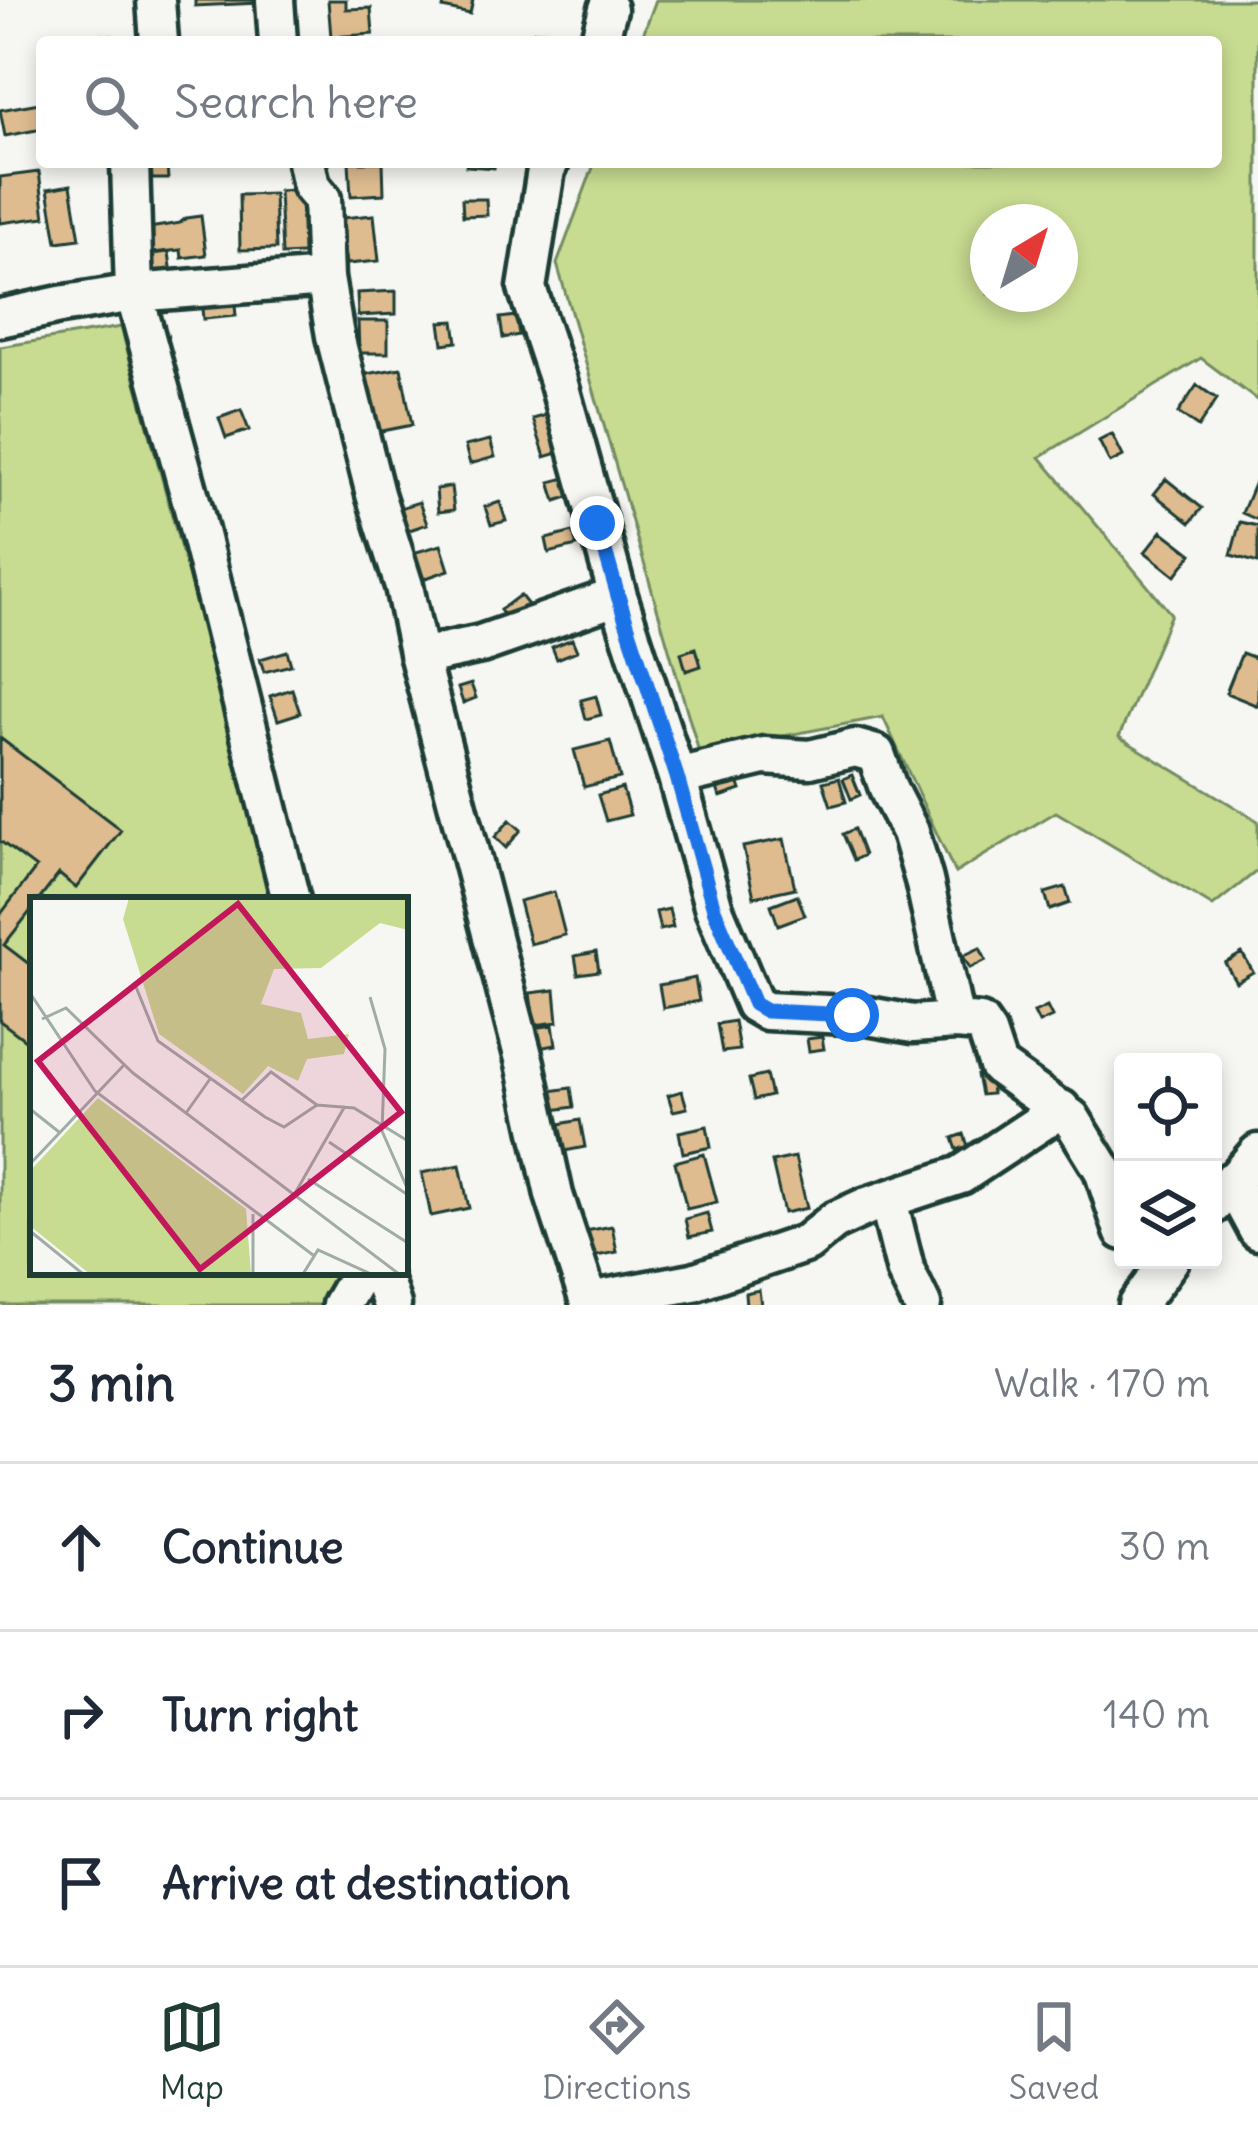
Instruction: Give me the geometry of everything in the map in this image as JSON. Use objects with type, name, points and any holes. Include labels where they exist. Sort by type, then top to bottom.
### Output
[{"type":"street","points":[[156,0],[159,36]]},
{"type":"street","points":[[275,0],[278,36]]},
{"type":"street","points":[[130,168],[134,293],[290,897]]},
{"type":"street","points":[[307,168],[311,186],[322,199],[325,278],[335,336],[526,1063],[554,1195],[590,1303],[697,1293],[807,1243],[834,1221],[961,1174],[1061,1109]]},
{"type":"street","points":[[547,168],[527,288],[714,909],[754,1004],[759,1009],[913,1024],[980,1023],[998,1066],[1071,1118],[1103,1170],[1114,1204]]},
{"type":"street","points":[[0,318],[134,293],[325,278]]},
{"type":"street","points":[[419,657],[500,638],[618,596]]},
{"type":"street","points":[[677,777],[764,756],[810,760],[855,748],[876,754],[915,848],[955,1021]]},
{"type":"street","points":[[1258,1153],[1222,1193],[1258,1231]]},
{"type":"street","points":[[888,1200],[906,1272],[922,1305]]},
{"type":"street","points":[[341,1305],[358,1275]]},
{"type":"street","points":[[382,1275],[392,1305]]},
{"type":"green space","points":[[656,0],[1258,0],[1258,401],[1201,358],[1040,457],[1171,614],[1119,737],[1258,821],[1258,870],[1213,906],[1056,812],[955,873],[883,717],[699,752],[557,264],[593,168],[1222,168],[1222,36],[642,36]]},
{"type":"green space","points":[[121,327],[275,897],[30,897],[30,1275],[339,1275],[323,1305],[0,1305],[0,347]]},
{"type":"building","points":[[195,0],[259,0],[259,3],[195,6]]},
{"type":"building","points":[[328,0],[346,0],[346,9],[371,8],[373,34],[331,36]]},
{"type":"building","points":[[445,0],[473,0],[470,14],[443,8]]},
{"type":"building","points":[[535,31],[557,32],[557,36],[535,36]]},
{"type":"building","points":[[36,104],[36,130],[5,136],[0,110]]},
{"type":"building","points":[[151,168],[167,168],[168,179],[152,179]]},
{"type":"building","points":[[349,168],[383,168],[384,194],[351,196]]},
{"type":"building","points":[[39,172],[45,217],[0,223],[0,177]]},
{"type":"building","points":[[71,185],[80,239],[57,242],[48,189]]},
{"type":"building","points":[[307,189],[322,253],[282,255],[279,191]]},
{"type":"building","points":[[274,194],[276,249],[240,250],[239,195]]},
{"type":"building","points":[[462,199],[486,199],[487,215],[463,216]]},
{"type":"building","points":[[374,215],[379,261],[347,264],[341,218]]},
{"type":"building","points":[[201,216],[206,255],[182,258],[181,250],[152,253],[149,228]]},
{"type":"building","points":[[169,252],[172,275],[155,277],[152,254]]},
{"type":"building","points":[[396,291],[396,314],[358,316],[357,293]]},
{"type":"building","points":[[234,295],[236,316],[203,319],[201,298]]},
{"type":"building","points":[[516,316],[519,335],[503,338],[500,318]]},
{"type":"building","points":[[358,321],[388,321],[388,353],[359,353]]},
{"type":"building","points":[[454,321],[457,342],[443,344],[440,322]]},
{"type":"building","points":[[401,368],[412,425],[372,433],[361,375]]},
{"type":"building","points":[[1197,385],[1217,399],[1198,427],[1178,413]]},
{"type":"building","points":[[241,410],[249,430],[226,438],[219,418]]},
{"type":"building","points":[[553,413],[565,451],[545,457],[533,419]]},
{"type":"building","points":[[1112,434],[1123,456],[1110,463],[1099,441]]},
{"type":"building","points":[[490,440],[495,457],[470,464],[465,446]]},
{"type":"building","points":[[565,478],[571,496],[556,501],[550,482]]},
{"type":"building","points":[[1166,479],[1202,508],[1190,523],[1154,494]]},
{"type":"building","points":[[1258,483],[1258,520],[1242,513]]},
{"type":"building","points":[[451,487],[454,510],[438,512],[436,489]]},
{"type":"building","points":[[419,502],[427,524],[395,535],[387,512]]},
{"type":"building","points":[[500,502],[506,521],[491,525],[485,507]]},
{"type":"building","points":[[1240,522],[1258,526],[1258,563],[1231,555]]},
{"type":"building","points":[[1162,531],[1192,554],[1175,576],[1145,552]]},
{"type":"building","points":[[573,532],[577,546],[549,553],[546,539]]},
{"type":"building","points":[[441,545],[449,570],[409,584],[402,556]]},
{"type":"building","points":[[520,595],[532,610],[512,625],[500,610]]},
{"type":"building","points":[[572,639],[577,651],[557,659],[552,647]]},
{"type":"building","points":[[696,648],[701,666],[686,671],[681,653]]},
{"type":"building","points":[[287,651],[291,665],[264,672],[260,659]]},
{"type":"building","points":[[1242,653],[1258,659],[1258,706],[1226,693]]},
{"type":"building","points":[[471,684],[476,698],[463,703],[458,688]]},
{"type":"building","points":[[292,689],[300,713],[278,720],[270,696]]},
{"type":"building","points":[[596,696],[601,715],[586,719],[581,700]]},
{"type":"building","points":[[0,738],[121,830],[76,888],[59,874],[41,897],[30,897],[30,912],[4,945],[30,965],[30,1044],[0,1021],[0,915],[36,868],[0,841]]},
{"type":"building","points":[[610,741],[620,778],[584,787],[574,750]]},
{"type":"building","points":[[735,772],[741,790],[720,797],[714,779]]},
{"type":"building","points":[[852,775],[860,795],[851,799],[843,779]]},
{"type":"building","points":[[839,778],[846,802],[831,806],[823,782]]},
{"type":"building","points":[[622,788],[630,815],[606,821],[598,795]]},
{"type":"building","points":[[510,820],[521,830],[506,848],[495,837]]},
{"type":"building","points":[[854,829],[864,855],[854,860],[843,834]]},
{"type":"building","points":[[784,839],[795,888],[754,897],[743,847]]},
{"type":"building","points":[[1065,887],[1070,903],[1050,910],[1045,893]]},
{"type":"building","points":[[554,892],[565,935],[530,944],[519,901]]},
{"type":"building","points":[[797,895],[805,915],[778,925],[771,905]]},
{"type":"building","points":[[669,909],[673,927],[660,930],[656,912]]},
{"type":"building","points":[[980,948],[986,960],[970,968],[963,956]]},
{"type":"building","points":[[596,952],[599,971],[578,974],[575,956]]},
{"type":"building","points":[[1242,953],[1253,972],[1236,982],[1225,963]]},
{"type":"building","points":[[695,978],[699,1001],[663,1008],[659,985]]},
{"type":"building","points":[[555,990],[558,1022],[534,1025],[530,993]]},
{"type":"building","points":[[1047,1007],[1052,1017],[1039,1023],[1034,1013]]},
{"type":"building","points":[[734,1021],[739,1050],[722,1052],[717,1024]]},
{"type":"building","points":[[553,1025],[556,1045],[532,1049],[529,1029]]},
{"type":"building","points":[[822,1037],[824,1049],[809,1051],[807,1039]]},
{"type":"building","points":[[989,1072],[992,1094],[981,1095],[977,1075]]},
{"type":"building","points":[[766,1075],[771,1096],[754,1100],[749,1079]]},
{"type":"building","points":[[571,1088],[574,1107],[553,1110],[550,1091]]},
{"type":"building","points":[[682,1091],[687,1108],[673,1111],[668,1095]]},
{"type":"building","points":[[580,1120],[585,1147],[565,1151],[560,1124]]},
{"type":"building","points":[[707,1126],[711,1147],[683,1153],[679,1132]]},
{"type":"building","points":[[964,1134],[968,1146],[957,1150],[953,1138]]},
{"type":"building","points":[[704,1154],[717,1202],[687,1209],[675,1162]]},
{"type":"building","points":[[795,1157],[807,1208],[784,1213],[772,1162]]},
{"type":"building","points":[[460,1165],[469,1208],[431,1216],[422,1173]]},
{"type":"building","points":[[707,1213],[712,1232],[689,1237],[685,1219]]},
{"type":"building","points":[[612,1226],[617,1252],[591,1257],[586,1231]]},
{"type":"building","points":[[759,1290],[761,1305],[746,1305],[745,1293]]},
{"type":"route","points":[[597,523],[714,909],[754,1004],[766,1011],[852,1015]]}]
